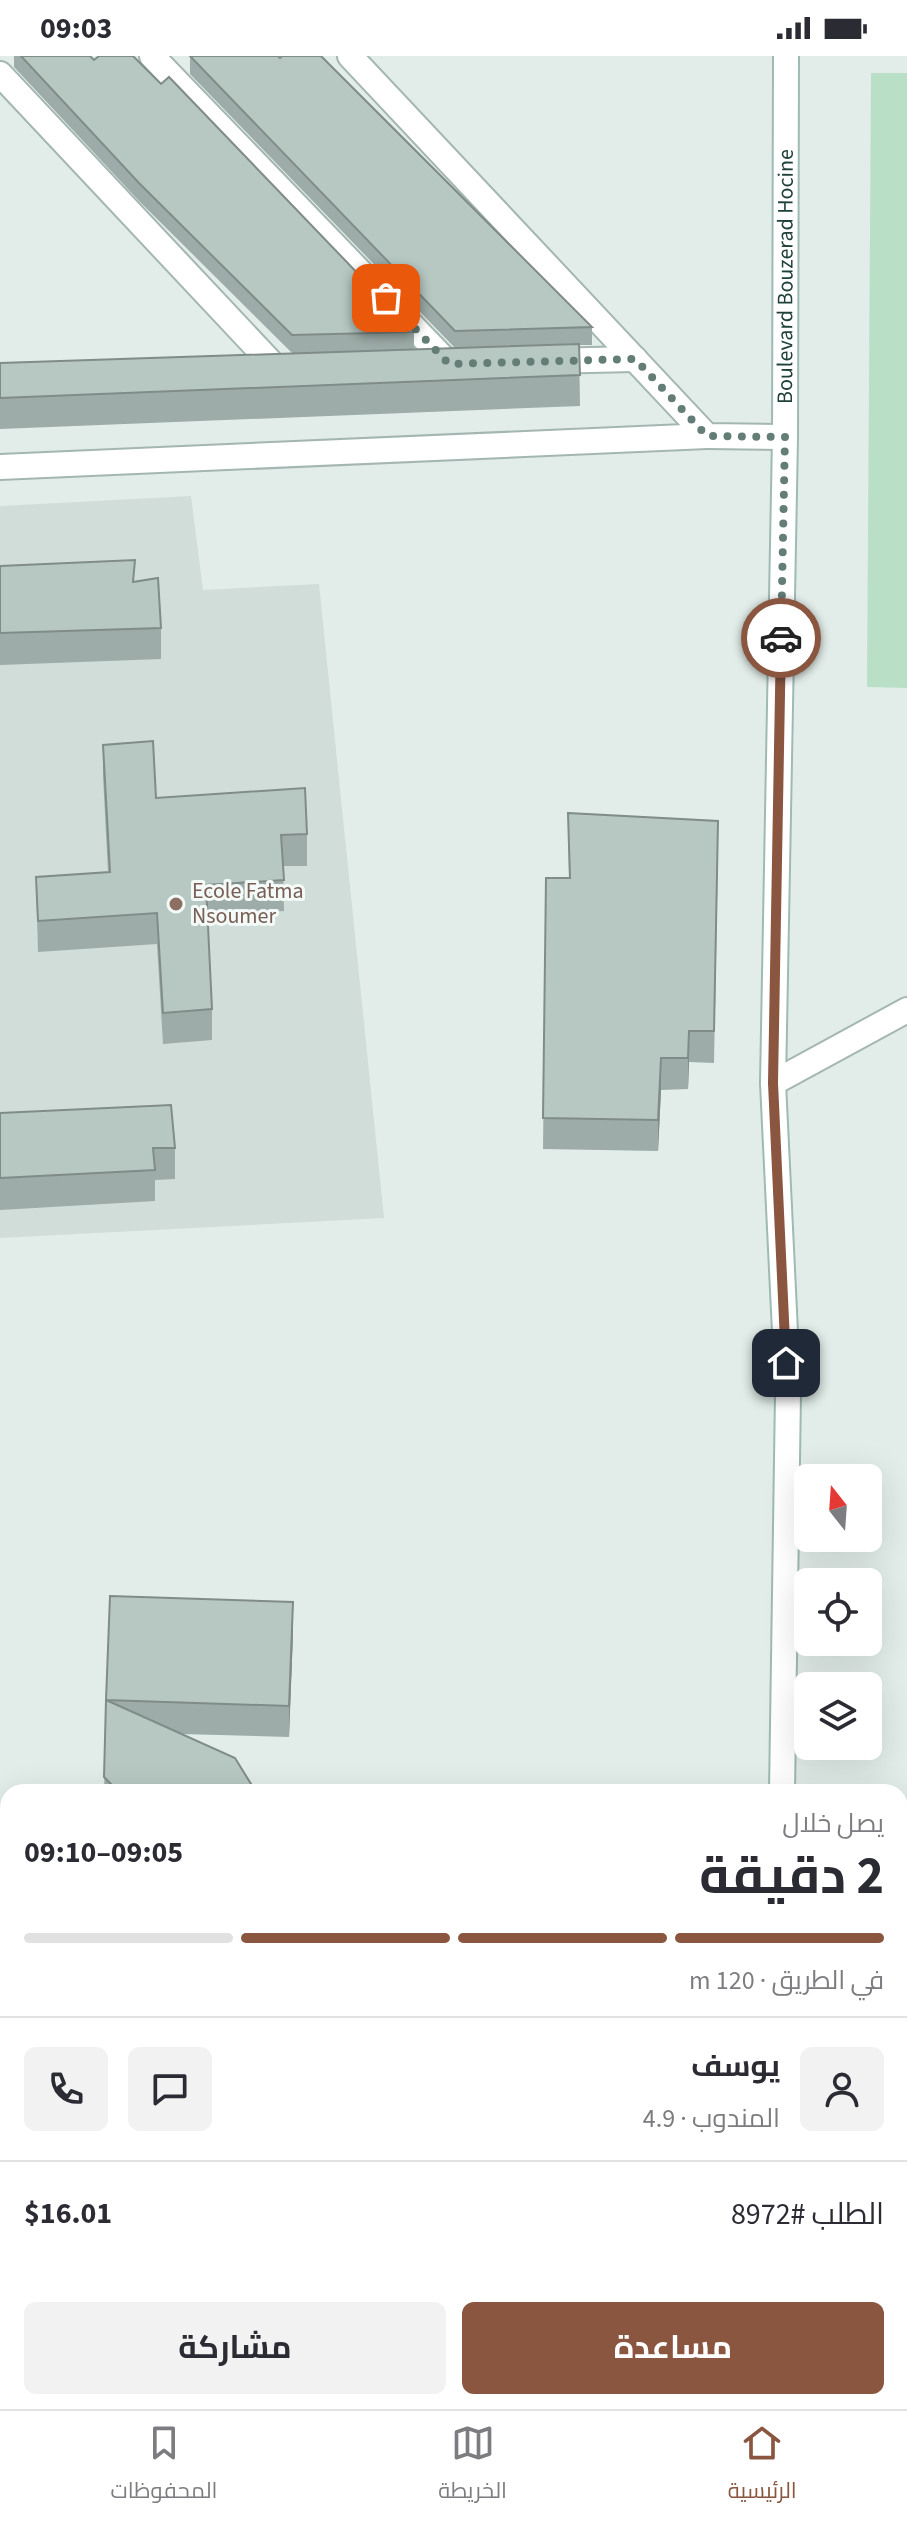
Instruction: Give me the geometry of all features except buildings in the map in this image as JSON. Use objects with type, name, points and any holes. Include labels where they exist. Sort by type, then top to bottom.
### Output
[{"type":"street","points":[[152,56],[457,364],[419,365]]},
{"type":"street","points":[[350,56],[707,436]]},
{"type":"street","name":"Boulevard Bouzerad Hocine","points":[[782,1784],[788,1394],[773,1083],[785,437],[786,56]]},
{"type":"street","points":[[0,74],[277,369]]},
{"type":"street","points":[[527,362],[635,359]]},
{"type":"street","points":[[246,370],[303,368]]},
{"type":"street","points":[[0,467],[707,436],[785,437]]},
{"type":"street","points":[[773,1083],[907,1010]]},
{"type":"shaded area","name":"Ecole Fatma Nsoumer","points":[[191,496],[203,590],[319,584],[384,1218],[0,1238],[0,506]]},
{"type":"green space","points":[[871,73],[907,73],[907,688],[867,687]]},
{"type":"way so far","points":[[386,298],[449,364],[635,359],[707,436],[785,437],[781,638]]},
{"type":"place","name":"Ecole Fatma Nsoumer","points":[[176,904]]},
{"type":"route","points":[[781,638],[773,1083],[786,1363]]}]
